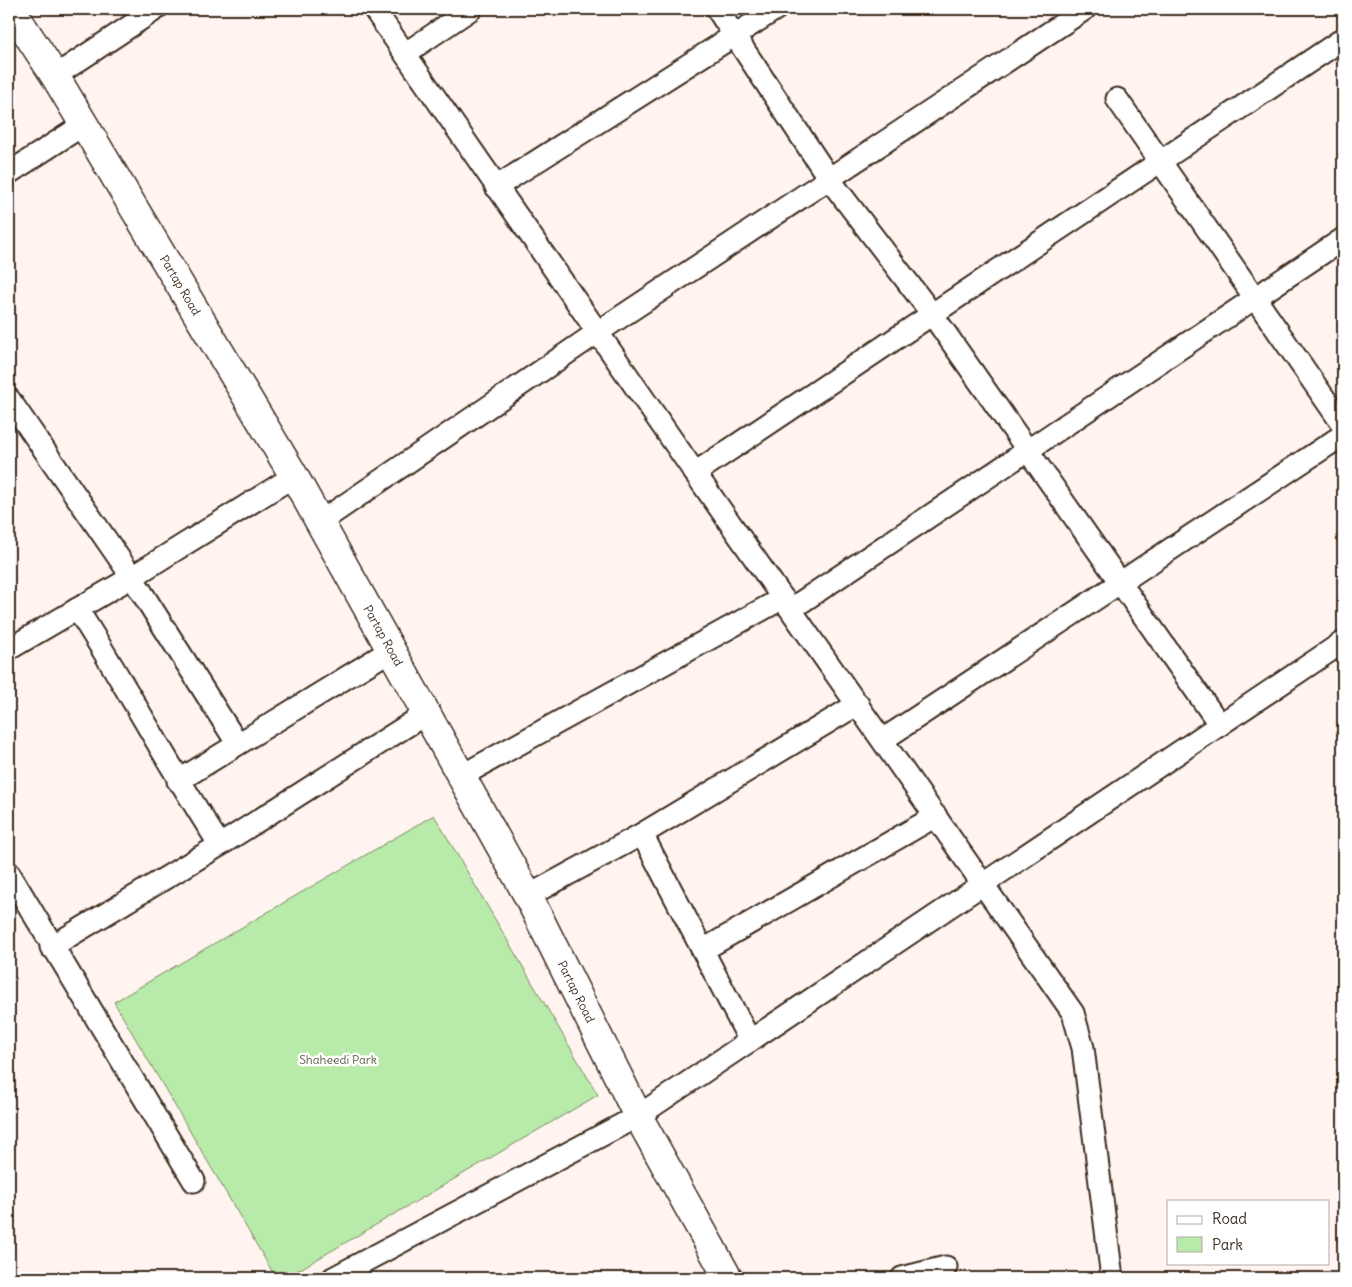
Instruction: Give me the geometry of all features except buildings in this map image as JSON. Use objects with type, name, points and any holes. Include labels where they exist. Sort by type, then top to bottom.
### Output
[{"type":"street","name":"Partap Road","points":[[11,9],[84,124],[320,522],[528,896],[638,1116],[728,1278]]},
{"type":"street","points":[[55,76],[156,9]]},
{"type":"street","points":[[374,9],[695,473],[884,739],[1074,1013],[1083,1048],[1112,1278]]},
{"type":"street","points":[[406,53],[471,9]]},
{"type":"street","points":[[717,9],[736,35],[830,180],[932,314],[1220,725]]},
{"type":"street","points":[[496,187],[776,9]]},
{"type":"street","points":[[320,522],[598,332],[830,180],[1085,9]]},
{"type":"street","points":[[695,473],[1343,39]]},
{"type":"street","points":[[1117,99],[1343,425]]},
{"type":"street","points":[[9,173],[84,124]]},
{"type":"street","points":[[462,776],[787,603],[1028,450],[1343,239]]},
{"type":"street","points":[[9,399],[132,577],[237,743]]},
{"type":"street","points":[[884,739],[1343,434]]},
{"type":"street","points":[[9,649],[132,577],[294,476]]},
{"type":"street","points":[[77,609],[106,654],[178,781],[220,845]]},
{"type":"street","points":[[333,1278],[638,1116],[1343,642]]},
{"type":"street","points":[[178,781],[391,650]]},
{"type":"street","points":[[528,896],[642,834],[858,704]]},
{"type":"street","points":[[51,946],[220,845],[426,713]]},
{"type":"street","points":[[703,950],[936,816]]},
{"type":"street","points":[[642,834],[750,1041]]},
{"type":"street","points":[[9,873],[51,946],[194,1181]]},
{"type":"street","points":[[902,1278],[946,1267]]},
{"type":"green space","name":"Shaheedi Park","points":[[434,815],[598,1095],[285,1278],[276,1278],[114,1002]]}]
